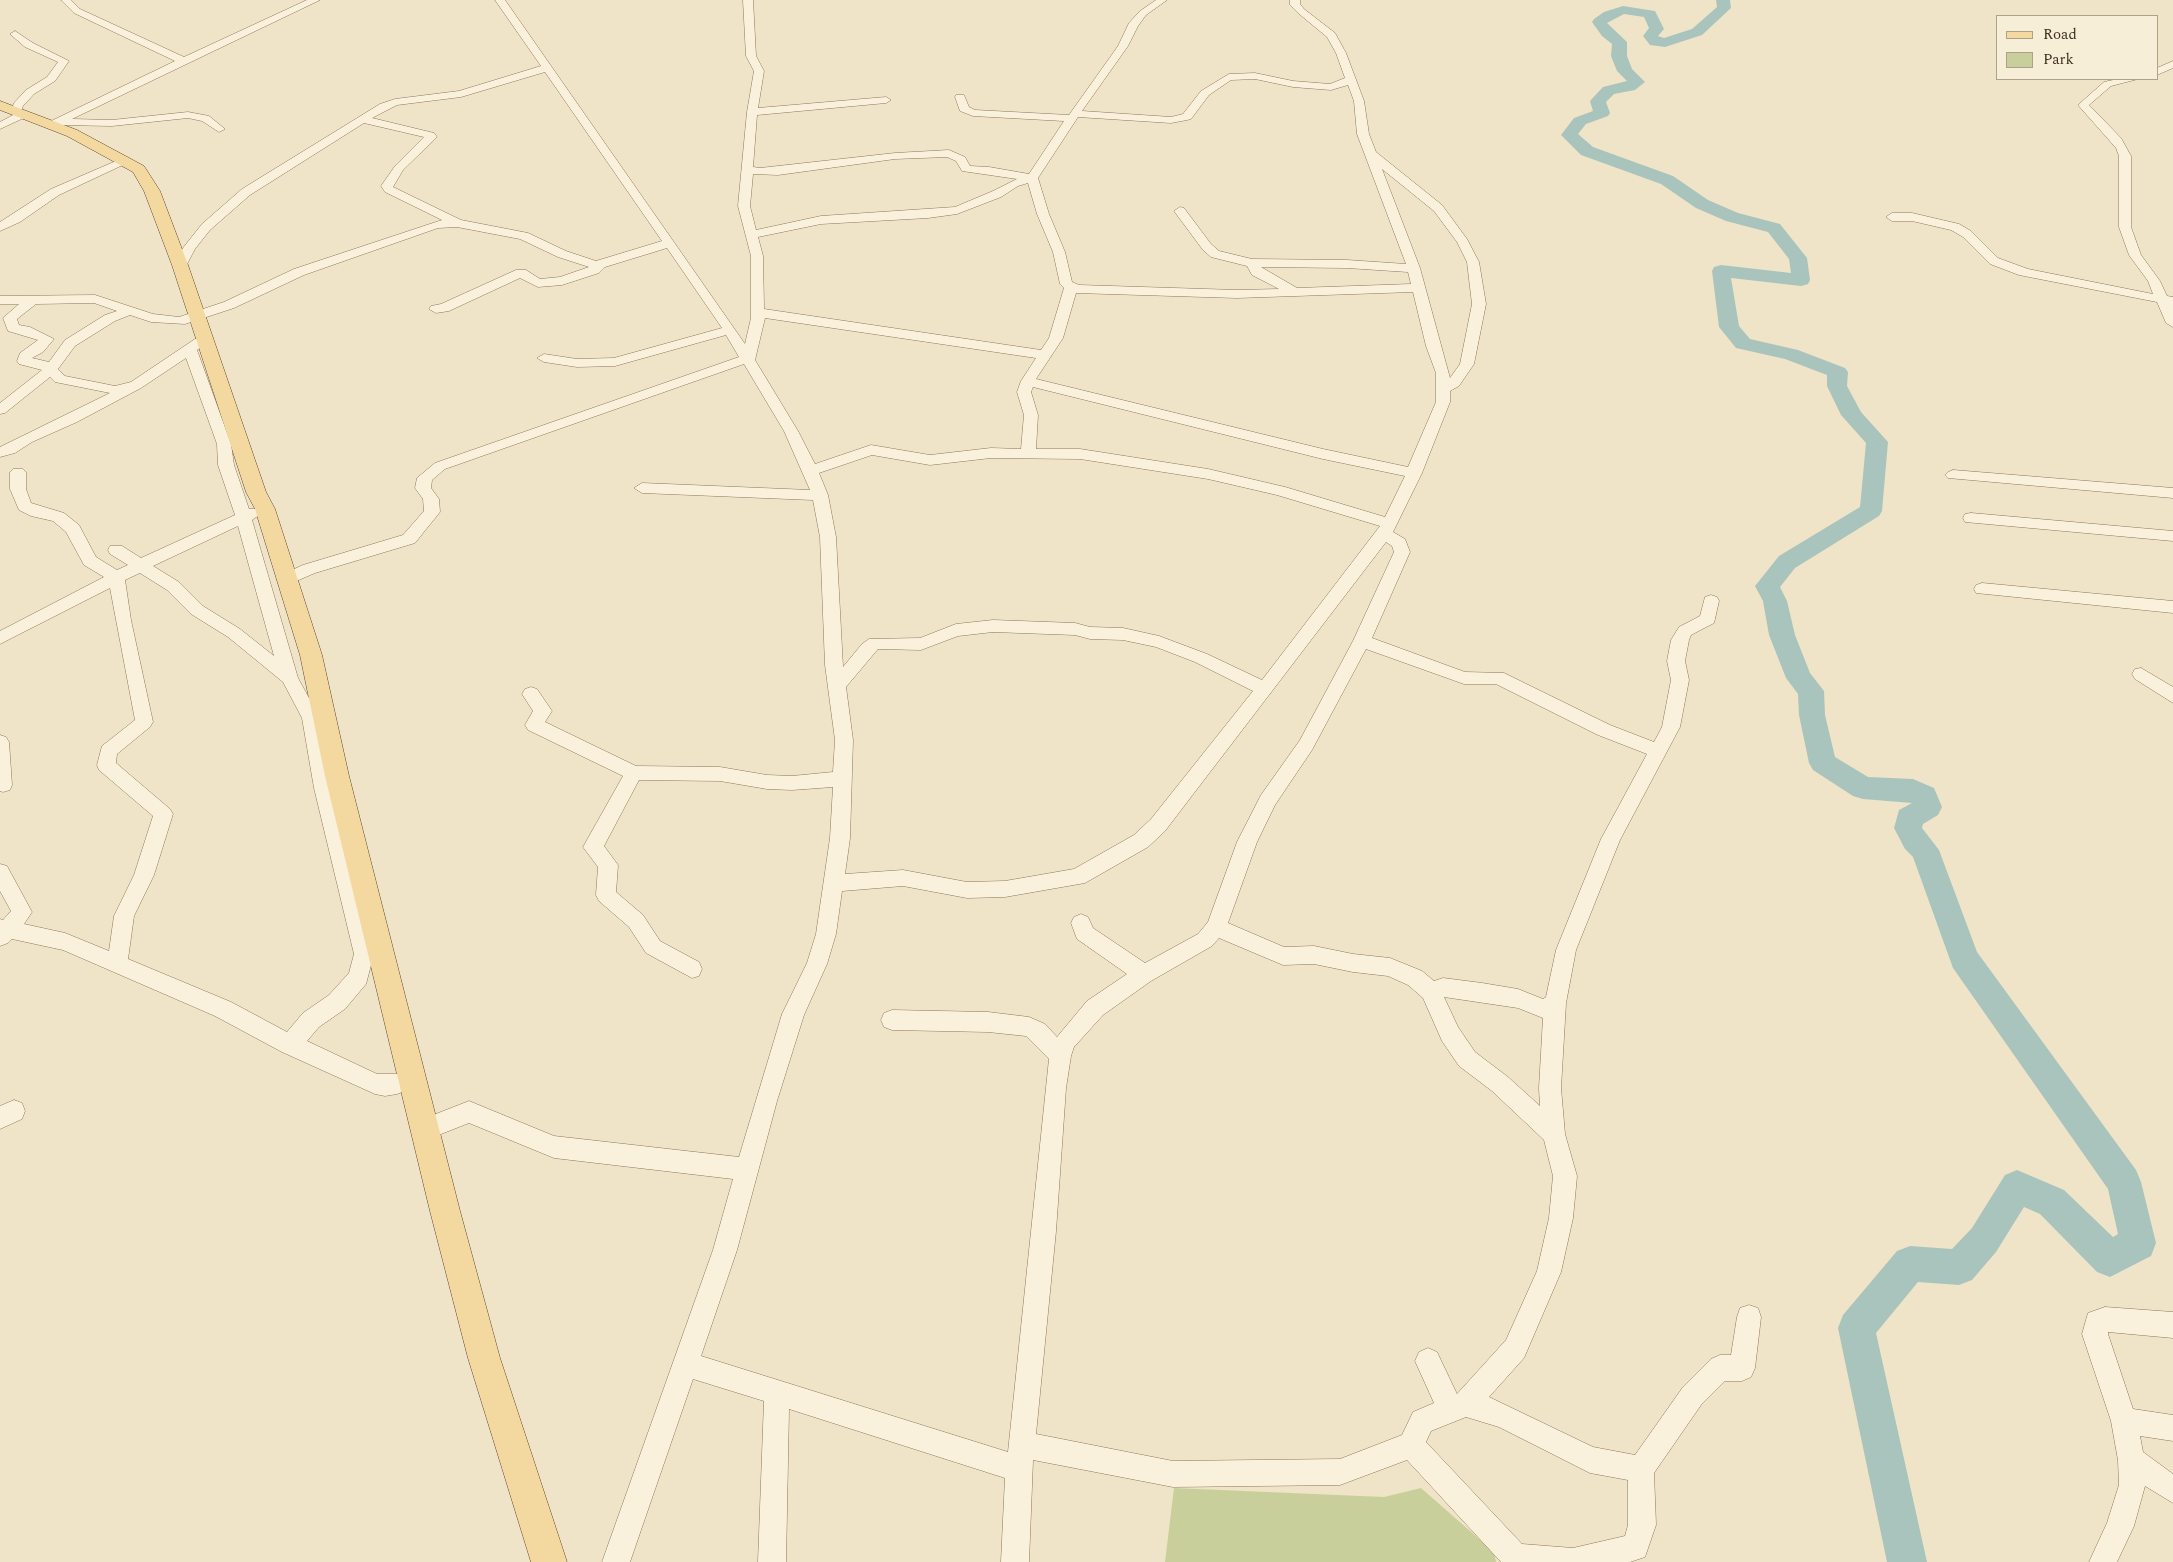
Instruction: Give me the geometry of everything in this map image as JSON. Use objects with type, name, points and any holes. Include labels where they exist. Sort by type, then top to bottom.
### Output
[{"type":"main road","points":[[10,114],[53,123],[139,169],[152,191],[180,265],[198,335],[256,492],[254,513],[287,579],[311,655],[337,776],[484,1358],[550,1562]]},
{"type":"street","points":[[66,0],[77,11],[182,60]]},
{"type":"street","points":[[53,123],[182,60],[230,41],[315,0]]},
{"type":"street","points":[[500,0],[749,358],[791,431],[811,471],[820,495],[828,537],[829,596],[844,740],[840,838],[826,934],[817,964],[794,1014],[746,1169],[725,1250],[616,1562]]},
{"type":"street","points":[[748,0],[751,56],[759,71],[752,112],[744,206],[757,256],[756,329],[749,358]]},
{"type":"street","points":[[751,235],[821,220],[897,214],[928,214],[957,210],[997,194],[1014,183],[1032,178],[1045,156],[1123,46],[1133,25],[1143,13],[1162,0]]},
{"type":"street","points":[[834,883],[902,878],[967,890],[1005,889],[1078,877],[1141,841],[1158,825],[1387,529],[1414,473],[1444,402],[1443,373],[1433,346],[1414,268],[1363,134],[1361,111],[1352,80],[1331,35],[1301,11],[1295,5],[1295,0]]},
{"type":"street","points":[[10,114],[30,92],[51,78],[64,61],[29,46],[15,34]]},
{"type":"street","points":[[2158,72],[2173,64]]},
{"type":"street","points":[[180,265],[189,248],[206,227],[246,192],[395,102],[461,94],[505,79],[547,68]]},
{"type":"street","points":[[960,96],[964,109],[973,113],[1171,120],[1187,117],[1205,94],[1229,77],[1255,76],[1293,84],[1330,87],[1352,80]]},
{"type":"street","points":[[2128,80],[2108,84],[2084,105],[2117,140],[2122,148],[2124,156],[2125,218],[2129,242],[2135,256],[2168,301],[2173,323]]},
{"type":"street","points":[[752,112],[886,100]]},
{"type":"street","points":[[53,123],[112,123],[188,115],[205,118],[219,129]]},
{"type":"street","points":[[364,120],[430,135],[431,137],[399,168],[387,186],[389,189],[457,223]]},
{"type":"street","points":[[748,169],[760,172],[778,171],[895,156],[949,153],[961,159],[966,169],[989,170],[1032,178]]},
{"type":"street","points":[[1371,154],[1438,208],[1464,242],[1473,262],[1479,304],[1471,350],[1467,364],[1454,383],[1444,388]]},
{"type":"street","points":[[0,227],[16,219],[55,192],[123,161]]},
{"type":"street","points":[[1032,178],[1038,200],[1059,252],[1066,284],[1071,288],[1181,294],[1419,288]]},
{"type":"street","points":[[1180,211],[1206,247],[1215,254],[1252,263],[1347,264],[1414,268]]},
{"type":"street","points":[[1892,217],[1921,219],[1955,227],[1967,234],[1994,261],[2024,272],[2168,301]]},
{"type":"street","points":[[0,452],[10,450],[27,439],[72,419],[136,385],[198,335],[229,305],[299,272],[437,224],[457,223],[524,236],[589,264],[601,264],[668,243]]},
{"type":"street","points":[[1252,263],[1257,272],[1295,292]]},
{"type":"street","points":[[436,309],[522,274],[538,283],[562,281],[594,270],[601,264]]},
{"type":"street","points":[[1028,452],[1031,415],[1024,392],[1028,382],[1056,338],[1071,288]]},
{"type":"street","points":[[0,300],[95,300],[169,321],[198,335]]},
{"type":"street","points":[[32,300],[10,318],[13,328],[25,330],[47,339],[38,349],[25,356],[24,361],[40,363],[51,369],[60,379],[115,390],[136,385]]},
{"type":"street","points":[[0,410],[51,369],[70,343],[110,318],[130,311]]},
{"type":"street","points":[[757,312],[853,328],[1045,355]]},
{"type":"street","points":[[544,358],[577,363],[615,362],[730,330]]},
{"type":"street","points":[[287,579],[310,569],[408,540],[432,512],[431,499],[422,488],[424,478],[440,466],[749,358]]},
{"type":"street","points":[[1028,382],[1323,454],[1414,473]]},
{"type":"street","points":[[811,471],[871,450],[930,460],[1028,452],[1080,454],[1208,474],[1280,491],[1387,529],[1399,543],[1402,552],[1362,642],[1306,745],[1268,800],[1247,842],[1216,927],[1205,940],[1144,974],[1095,1008],[1066,1041],[1060,1056],[1055,1088],[1044,1231],[1021,1457],[1015,1562]]},
{"type":"street","points":[[18,472],[18,489],[25,506],[37,512],[58,517],[73,529],[77,540],[90,561],[117,578],[123,620],[144,722],[109,751],[106,764],[163,814],[144,874],[124,916],[117,964]]},
{"type":"street","points":[[1953,475],[2173,493]]},
{"type":"street","points":[[642,488],[820,495]]},
{"type":"street","points":[[0,638],[141,565],[254,513],[289,678],[311,718],[323,788],[364,954],[359,977],[337,1002],[311,1020],[290,1045]]},
{"type":"street","points":[[1971,518],[2173,536]]},
{"type":"street","points":[[116,550],[173,586],[197,610],[234,633],[289,678]]},
{"type":"street","points":[[1982,589],[2173,607]]},
{"type":"street","points":[[684,1363],[777,1391],[1021,1457],[1173,1474],[1340,1472],[1411,1444],[1422,1421],[1458,1406],[1515,1349],[1550,1272],[1561,1218],[1565,1176],[1554,1134],[1550,1088],[1555,1003],[1566,950],[1582,908],[1626,808],[1671,727],[1680,680],[1676,661],[1680,640],[1685,631],[1708,618],[1711,601]]},
{"type":"street","points":[[837,686],[868,648],[875,643],[921,644],[956,630],[993,626],[1075,629],[1123,634],[1159,642],[1200,658],[1264,689]]},
{"type":"street","points":[[1362,642],[1464,678],[1498,678],[1604,730],[1658,751]]},
{"type":"street","points":[[2141,674],[2173,696]]},
{"type":"street","points":[[531,694],[543,710],[534,725],[634,773],[720,774],[792,783],[843,780]]},
{"type":"street","points":[[0,742],[3,785]]},
{"type":"street","points":[[634,773],[593,847],[608,865],[606,894],[636,922],[653,947],[692,969]]},
{"type":"street","points":[[0,872],[22,912],[3,932]]},
{"type":"street","points":[[1082,923],[1084,933],[1144,974]]},
{"type":"street","points":[[1216,927],[1283,956],[1314,955],[1353,963],[1390,967],[1415,978],[1433,993],[1435,1003],[1450,1034],[1467,1059],[1500,1084],[1554,1134]]},
{"type":"street","points":[[3,932],[65,942],[223,1009],[290,1045],[375,1084],[385,1086],[397,1084],[413,1077]]},
{"type":"street","points":[[1433,993],[1443,987],[1482,992],[1518,1000],[1545,1009],[1555,1003]]},
{"type":"street","points":[[892,1020],[988,1022],[1029,1027],[1037,1031],[1060,1056]]},
{"type":"street","points":[[426,1129],[469,1112],[554,1146],[746,1169]]},
{"type":"street","points":[[1411,1444],[1516,1560],[1573,1562],[1635,1547],[1642,1525],[1641,1469],[1692,1396],[1720,1368],[1742,1368],[1749,1317]]},
{"type":"street","points":[[2103,1562],[2120,1526],[2132,1485],[2131,1460],[2124,1421],[2095,1334],[2097,1322],[2105,1319],[2173,1325]]},
{"type":"street","points":[[1428,1361],[1458,1406]]},
{"type":"street","points":[[772,1562],[777,1391]]},
{"type":"street","points":[[1458,1406],[1487,1409],[1590,1460],[1641,1469]]},
{"type":"street","points":[[2124,1421],[2173,1428]]},
{"type":"street","points":[[2131,1460],[2173,1490]]},
{"type":"green space","points":[[1174,1488],[1384,1497],[1421,1488],[1494,1552],[1496,1562],[1165,1562]]},
{"type":"waterway","points":[[1723,0],[1724,8],[1697,32],[1665,43],[1655,42],[1650,36],[1657,29],[1650,14],[1623,10],[1609,15],[1599,22],[1607,33],[1620,42],[1619,56],[1625,71],[1637,82],[1629,87],[1609,90],[1598,101],[1602,113],[1580,121],[1569,135],[1587,151],[1667,180],[1702,204],[1732,217],[1774,228],[1798,258],[1801,280],[1721,271],[1729,327],[1743,344],[1791,354],[1838,372],[1837,386],[1852,415],[1877,442],[1871,511],[1787,562],[1767,586],[1775,601],[1782,635],[1799,678],[1811,691],[1812,715],[1823,763],[1863,788],[1913,790],[1924,796],[1928,807],[1909,818],[1908,828],[1915,841],[1925,850],[1964,959],[2124,1182],[2138,1243],[2110,1259],[2052,1202],[2017,1187],[1984,1240],[1959,1267],[1910,1264],[1856,1328],[1907,1562]]}]
